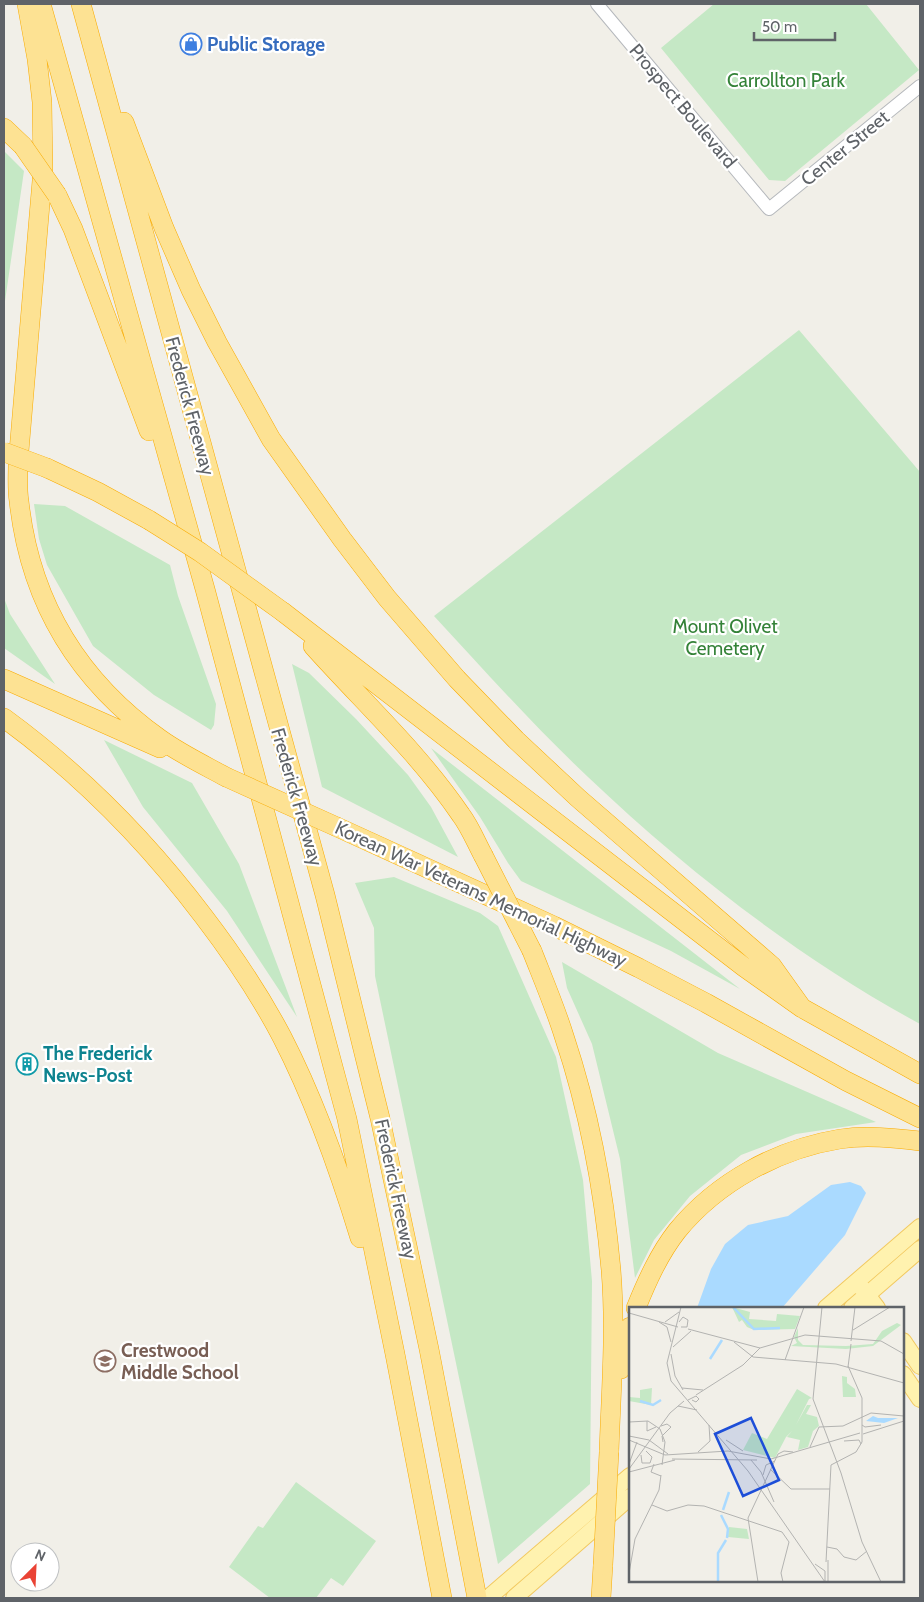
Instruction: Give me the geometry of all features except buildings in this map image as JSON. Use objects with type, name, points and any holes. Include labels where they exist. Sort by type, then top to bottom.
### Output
[{"type":"highway","points":[[27,4],[37,58],[42,102],[43,160],[18,463],[18,499],[29,558],[37,586],[53,619],[87,672],[125,711],[160,739],[226,777]]},
{"type":"highway","name":"Frederick Freeway","points":[[41,4],[205,589],[347,1119],[395,1354]]},
{"type":"highway","points":[[82,8],[164,228],[191,290],[247,398],[308,494],[387,598],[457,679],[516,740],[578,798],[772,966],[802,1008]]},
{"type":"highway","name":"Frederick Freeway","points":[[82,8],[322,886],[380,1118],[429,1349],[478,1598]]},
{"type":"highway","points":[[4,128],[23,146],[57,195],[73,229],[171,488],[205,589]]},
{"type":"highway","points":[[4,452],[46,468],[98,492],[149,520],[200,552],[283,612],[744,967],[802,1008],[920,1074]]},
{"type":"highway","points":[[283,612],[331,666],[405,743],[463,816],[532,951],[565,1037],[592,1141],[603,1204],[611,1271],[613,1310],[610,1452],[601,1598]]},
{"type":"highway","name":"Korean War Veterans Memorial Highway","points":[[4,679],[226,777],[554,926],[706,1003],[846,1081],[920,1118]]},
{"type":"highway","points":[[4,718],[61,763],[102,799],[176,879],[222,940],[252,985],[282,1037],[329,1143],[350,1203],[395,1354],[442,1598]]},
{"type":"highway","points":[[636,1307],[648,1279],[678,1231],[721,1189],[748,1171],[777,1157],[807,1147],[841,1139],[873,1137],[920,1141]]},
{"type":"highway","points":[[610,1452],[622,1364],[629,1332]]},
{"type":"main road","points":[[827,1307],[920,1227]]},
{"type":"main road","points":[[853,1307],[920,1249]]},
{"type":"main road","points":[[857,1281],[875,1307]]},
{"type":"main road","points":[[841,1295],[851,1307]]},
{"type":"main road","points":[[904,1342],[920,1366]]},
{"type":"main road","points":[[904,1375],[920,1399]]},
{"type":"main road","points":[[488,1598],[629,1477]]},
{"type":"main road","points":[[516,1596],[629,1498]]},
{"type":"street","name":"Prospect Boulevard","points":[[597,4],[769,209]]},
{"type":"street","name":"Center Street","points":[[769,209],[920,86]]},
{"type":"green space","name":"Carrollton Park","points":[[714,4],[866,4],[919,70],[785,181],[769,180],[661,48]]},
{"type":"green space","points":[[4,151],[24,171],[4,308]]},
{"type":"green space","name":"Mount Olivet Cemetery","points":[[799,330],[920,472],[920,1024],[831,971],[788,942],[665,846],[568,758],[509,698],[434,616]]},
{"type":"green space","points":[[34,504],[65,506],[170,565],[178,596],[216,704],[214,725],[211,730],[154,695],[93,646],[47,565],[39,539]]},
{"type":"green space","points":[[4,598],[10,614],[55,684],[4,648]]},
{"type":"green space","points":[[292,664],[309,673],[356,719],[408,775],[431,807],[458,857],[322,787]]},
{"type":"green space","points":[[104,740],[192,783],[239,864],[297,1017],[227,911],[143,807]]},
{"type":"green space","points":[[431,748],[740,989],[671,951],[521,881],[480,817]]},
{"type":"green space","points":[[394,877],[480,913],[498,926],[556,1057],[583,1180],[592,1281],[590,1484],[498,1564],[375,976],[374,928],[355,883]]},
{"type":"green space","points":[[562,962],[718,1053],[876,1122],[796,1134],[741,1155],[690,1196],[654,1240],[635,1278],[620,1159],[592,1044],[567,988]]},
{"type":"green space","points":[[296,1482],[376,1541],[343,1586],[331,1578],[316,1598],[270,1598],[229,1567],[258,1526],[263,1528]]},
{"type":"water","points":[[850,1182],[861,1186],[866,1193],[845,1235],[783,1307],[697,1307],[711,1269],[725,1244],[748,1225],[788,1216],[831,1185]]},
{"type":"place","name":"Public Storage","points":[[191,44]]},
{"type":"place","name":"The Frederick News-Post","points":[[27,1064]]},
{"type":"place","name":"Crestwood Middle School","points":[[105,1361]]}]
